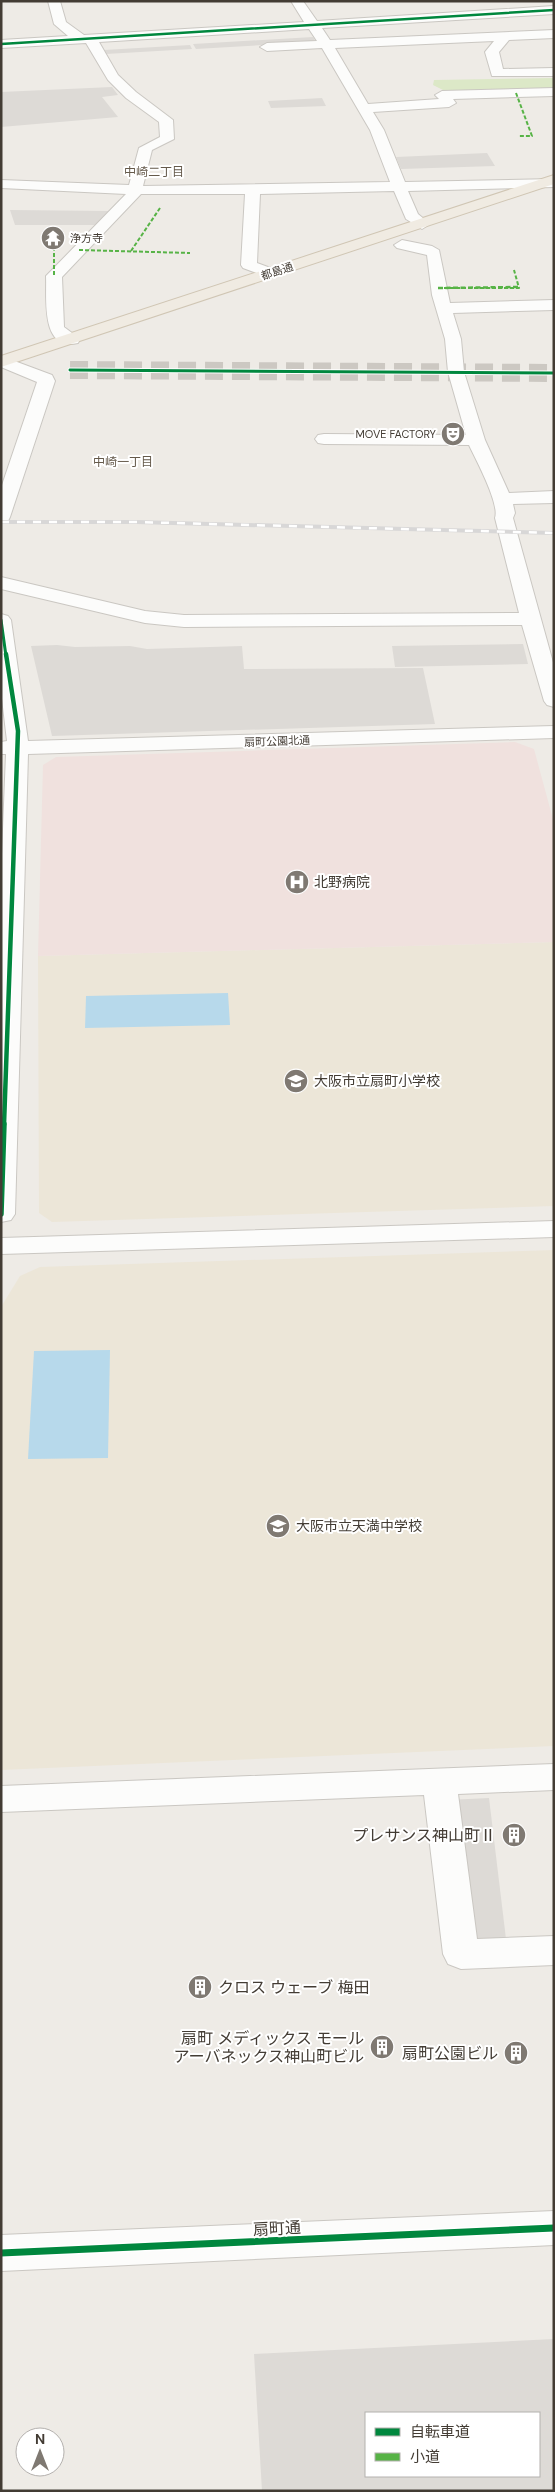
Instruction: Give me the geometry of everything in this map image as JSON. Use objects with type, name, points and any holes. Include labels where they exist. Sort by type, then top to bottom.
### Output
[{"type":"main road","name":"都島通","points":[[2,366],[72,339],[270,273],[551,185]]},
{"type":"main road","name":"都島通","points":[[2,366],[25,369],[402,246],[551,185]]},
{"type":"street","points":[[54,1],[60,24],[85,39],[101,56],[114,76],[132,95],[166,120],[167,139],[146,148],[133,196],[54,276],[56,327],[59,332],[72,339]]},
{"type":"street","points":[[298,1],[377,130],[398,188],[411,216],[422,224]]},
{"type":"street","points":[[418,1],[426,18]]},
{"type":"street","points":[[1,44],[426,18],[534,6],[554,10]]},
{"type":"street","points":[[534,6],[554,33]]},
{"type":"street","points":[[249,48],[554,33]]},
{"type":"street","points":[[505,36],[492,52],[497,73],[554,72]]},
{"type":"street","points":[[101,56],[120,55]]},
{"type":"street","points":[[364,108],[449,103],[442,95],[554,92]]},
{"type":"street","points":[[1,184],[134,190],[551,185]]},
{"type":"street","points":[[253,190],[249,265],[270,273]]},
{"type":"street","points":[[402,246],[427,249],[434,253],[444,308],[453,339],[456,372],[476,440],[502,499],[506,513],[504,518],[527,600],[531,624],[554,701]]},
{"type":"street","points":[[444,308],[554,304]]},
{"type":"street","points":[[2,512],[46,381],[46,379],[25,369]]},
{"type":"street","points":[[324,439],[476,440]]},
{"type":"street","points":[[502,499],[554,497]]},
{"type":"street","points":[[1,583],[144,617],[184,621],[531,624],[554,630]]},
{"type":"street","points":[[1,620],[18,731],[9,749],[1,1214]]},
{"type":"street","name":"扇町公園北通","points":[[9,749],[554,732]]},
{"type":"street","points":[[1,1246],[554,1228]]},
{"type":"street","points":[[1,1799],[554,1777]]},
{"type":"street","points":[[439,1782],[461,1954],[554,1950]]},
{"type":"street","name":"扇町通","points":[[1,2253],[554,2228]]},
{"type":"shaded area","points":[[313,37],[316,42],[196,49],[193,44]]},
{"type":"shaded area","points":[[190,45],[192,49],[106,54],[104,50]]},
{"type":"shaded area","points":[[112,87],[118,95],[102,97],[118,117],[1,127],[1,92]]},
{"type":"shaded area","points":[[322,98],[326,106],[271,108],[268,101]]},
{"type":"shaded area","points":[[487,153],[495,166],[401,169],[396,157]]},
{"type":"shaded area","points":[[10,210],[109,211],[97,225],[15,225]]},
{"type":"shaded area","points":[[523,644],[528,664],[395,667],[392,646]]},
{"type":"shaded area","points":[[57,645],[75,647],[130,646],[147,649],[242,646],[244,669],[423,668],[435,724],[52,736],[31,646]]},
{"type":"shaded area","name":"北野病院","points":[[515,742],[534,749],[554,823],[554,942],[38,956],[43,765],[56,757]]},
{"type":"shaded area","name":"大阪市立扇町小学校","points":[[554,942],[554,1206],[52,1222],[39,1213],[38,956]]},
{"type":"shaded area","name":"大阪市立天満中学校","points":[[554,1250],[554,1746],[1,1770],[1,1307],[20,1276],[40,1267]]},
{"type":"shaded area","points":[[489,1798],[506,1939],[466,1940],[448,1800]]},
{"type":"shaded area","points":[[554,2339],[554,2491],[262,2491],[254,2354]]},
{"type":"green space","points":[[554,78],[554,91],[447,92],[433,85],[434,80]]},
{"type":"water","points":[[228,993],[230,1025],[85,1028],[86,996]]},
{"type":"water","points":[[110,1350],[108,1458],[28,1459],[34,1351]]},
{"type":"tunnel","points":[[70,370],[554,373]]},
{"type":"railway","points":[[1,522],[136,522],[554,533]]},
{"type":"marked path","points":[[516,93],[532,136],[518,136]]},
{"type":"marked path","points":[[131,251],[160,208]]},
{"type":"marked path","points":[[54,247],[54,276]]},
{"type":"marked path","points":[[79,250],[190,253]]},
{"type":"marked path","points":[[438,288],[519,288],[514,270]]},
{"type":"cycle path","points":[[1,44],[554,10]]},
{"type":"cycle path","points":[[70,370],[554,373]]},
{"type":"cycle path","points":[[1,620],[18,731],[1,1214]]},
{"type":"cycle path","points":[[1,2253],[554,2228]]},
{"type":"place","name":"浄方寺","points":[[53,238]]},
{"type":"place","name":"MOVE FACTORY","points":[[453,434]]},
{"type":"place","name":"北野病院","points":[[297,882]]},
{"type":"place","name":"大阪市立扇町小学校","points":[[296,1081]]},
{"type":"place","name":"大阪市立天満中学校","points":[[278,1526]]},
{"type":"place","name":"プレサンス神山町Ⅱ","points":[[514,1835]]},
{"type":"place","name":"クロス ウェーブ 梅田","points":[[200,1987]]},
{"type":"place","name":"扇町 メディックス モール アーバネックス神山町ビル","points":[[382,2047]]},
{"type":"place","name":"扇町公園ビル","points":[[516,2053]]},
{"type":"district","name":"中崎二丁目","points":[[154,172]]},
{"type":"district","name":"中崎一丁目","points":[[123,462]]}]
